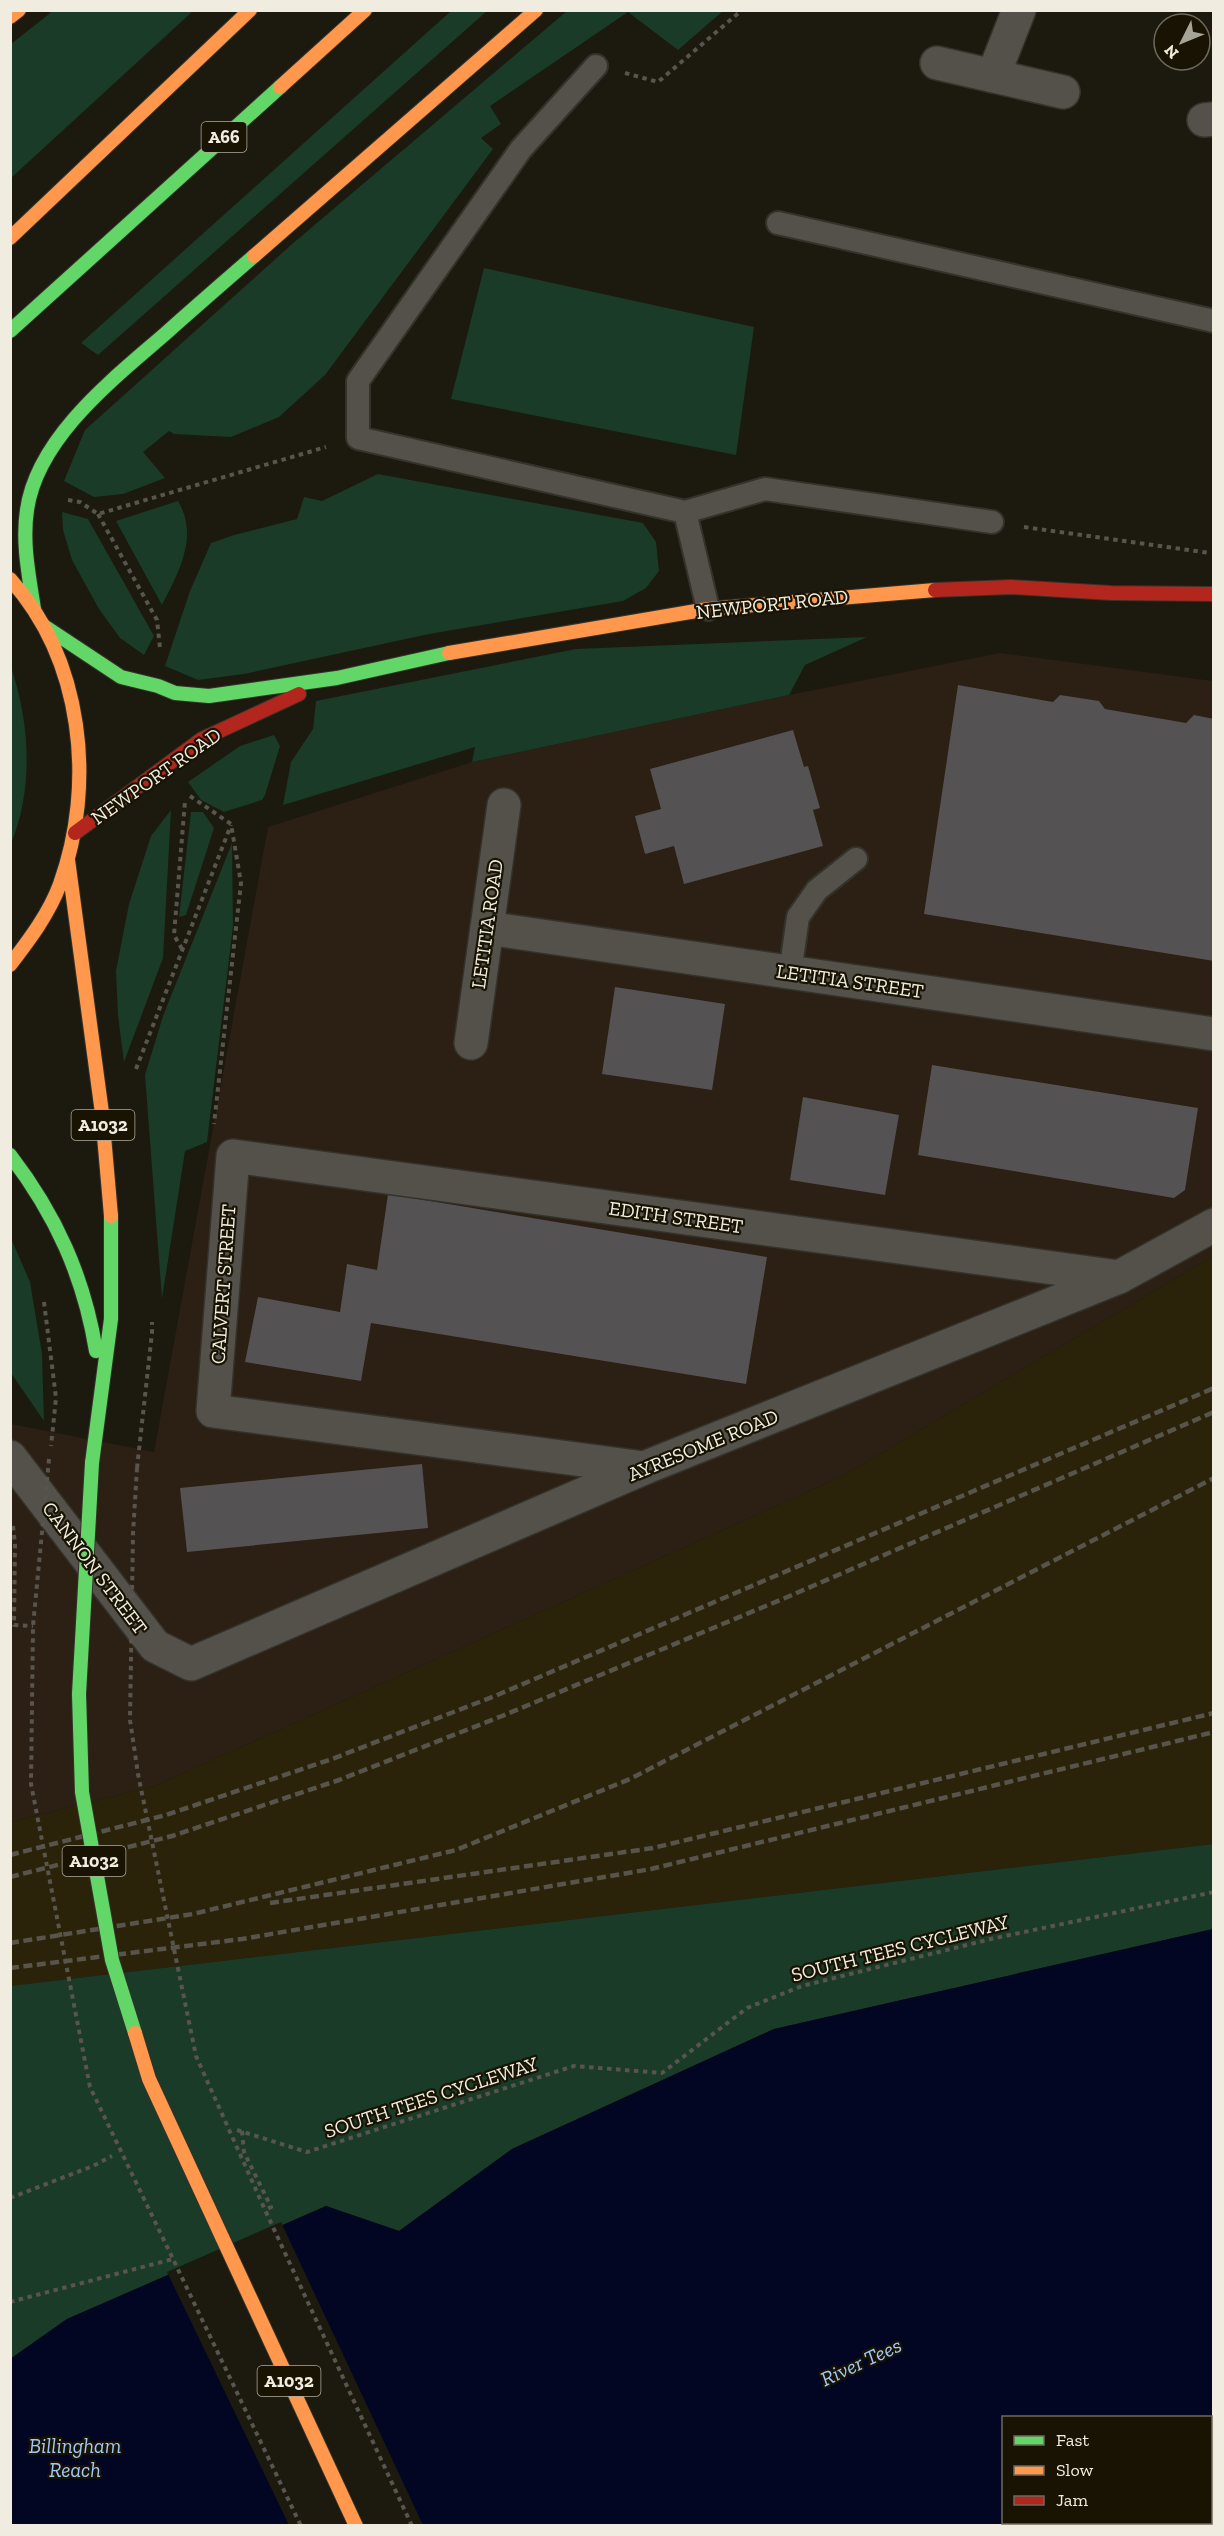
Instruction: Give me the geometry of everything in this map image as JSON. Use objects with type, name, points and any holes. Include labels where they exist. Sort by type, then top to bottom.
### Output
[{"type":"main road","points":[[10,17],[20,10]]},
{"type":"main road","points":[[10,238],[250,10]]},
{"type":"main road","name":"A66","points":[[10,331],[365,10]]},
{"type":"main road","points":[[34,609],[25,534],[31,494],[48,452],[73,418],[131,363],[537,10]]},
{"type":"main road","points":[[10,579],[34,609],[66,676],[76,716],[81,772],[75,833],[68,860],[49,911],[28,946],[10,966]]},
{"type":"main road","name":"NEWPORT ROAD","points":[[44,627],[121,677],[158,686],[175,693],[209,696],[337,678],[478,647],[708,609],[925,590],[1011,587],[1112,593],[1214,594]]},
{"type":"main road","name":"NEWPORT ROAD","points":[[75,833],[202,740],[228,726],[337,678]]},
{"type":"main road","name":"A1032","points":[[68,860],[99,1091],[111,1216],[111,1320],[92,1463],[79,1694],[82,1792],[112,1960],[149,2079],[356,2526]]},
{"type":"main road","name":"A1032","points":[[10,1155],[38,1189],[61,1229],[79,1277],[93,1327],[101,1391]]},
{"type":"street","points":[[993,76],[1019,10]]},
{"type":"street","points":[[937,63],[1063,92]]},
{"type":"street","name":"LETITIA ROAD","points":[[471,1043],[504,805]]},
{"type":"street","name":"LETITIA STREET","points":[[487,928],[1214,1034]]},
{"type":"street","name":"EDITH STREET","points":[[233,1156],[1119,1277]]},
{"type":"street","name":"CALVERT STREET","points":[[233,1156],[213,1411],[644,1468]]},
{"type":"street","name":"AYRESOME ROAD","points":[[191,1664],[644,1468],[1119,1277],[1214,1225]]},
{"type":"street","name":"CANNON STREET","points":[[10,1457],[155,1646],[191,1664]]},
{"type":"lane","points":[[596,66],[521,149],[358,381],[358,438],[685,512],[765,489],[992,522]]},
{"type":"lane","points":[[778,223],[1214,321]]},
{"type":"lane","points":[[685,512],[708,609]]},
{"type":"lane","points":[[790,973],[798,917],[817,890],[856,858]]},
{"type":"path","points":[[596,66],[658,82],[742,10]]},
{"type":"path","points":[[98,514],[358,438]]},
{"type":"path","points":[[31,494],[80,502],[98,514],[157,620],[162,658],[158,686]]},
{"type":"path","points":[[992,522],[1214,554]]},
{"type":"path","points":[[183,950],[174,936],[186,793],[231,824],[241,884],[212,1146],[233,1156]]},
{"type":"path","points":[[136,1072],[231,824]]},
{"type":"path","points":[[42,1294],[56,1398],[49,1459]]},
{"type":"path","points":[[152,1321],[137,1468],[130,1720],[138,1774],[196,2056],[412,2526]]},
{"type":"path","points":[[15,1544],[14,1625],[33,1626]]},
{"type":"path","name":"SOUTH TEES CYCLEWAY","points":[[265,2210],[271,2207],[244,2152],[239,2131],[308,2152],[574,2066],[663,2073],[747,2008],[802,1986],[991,1939],[1214,1892]]},
{"type":"path","points":[[10,2198],[93,2166],[112,2156]]},
{"type":"path","points":[[10,2301],[173,2259],[301,2526]]},
{"type":"shaded area","points":[[1000,653],[1213,681],[1213,1256],[843,1476],[155,1786],[11,1822],[11,1424],[154,1452],[268,827],[472,762]]},
{"type":"shaded area","points":[[1213,1256],[1213,1844],[11,1986],[11,1822],[155,1786],[843,1476]]},
{"type":"green space","points":[[54,10],[193,11],[11,178],[11,44]]},
{"type":"green space","points":[[451,11],[487,11],[98,355],[81,343]]},
{"type":"green space","points":[[567,11],[723,11],[678,50],[628,12],[490,106],[501,124],[481,138],[493,149],[325,375],[279,417],[231,437],[174,434],[169,431],[143,452],[165,478],[123,494],[94,497],[64,481],[85,430],[291,245]]},
{"type":"green space","points":[[484,268],[754,327],[736,455],[451,399]]},
{"type":"green space","points":[[378,474],[643,523],[656,542],[659,571],[646,588],[623,601],[429,634],[244,674],[198,680],[165,666],[190,591],[211,543],[297,519],[304,497],[322,501]]},
{"type":"green space","points":[[178,501],[187,527],[187,541],[175,580],[162,605],[116,521]]},
{"type":"green space","points":[[62,512],[88,519],[154,636],[144,655],[120,638],[99,609],[72,560],[63,530]]},
{"type":"green space","points":[[867,637],[805,665],[789,695],[472,762],[475,747],[283,805],[291,762],[313,729],[316,701],[576,649]]},
{"type":"green space","points":[[10,664],[22,709],[27,754],[23,800],[11,844]]},
{"type":"green space","points":[[274,735],[280,746],[262,800],[224,812],[201,800],[188,782],[240,746]]},
{"type":"green space","points":[[171,810],[163,958],[124,1062],[118,1016],[116,971],[129,904],[151,836]]},
{"type":"green space","points":[[191,812],[203,812],[214,828],[186,915],[179,917]]},
{"type":"green space","points":[[232,843],[233,926],[207,1142],[185,1151],[162,1299],[145,1075],[163,1016]]},
{"type":"green space","points":[[10,1236],[30,1282],[42,1354],[44,1421],[11,1373]]},
{"type":"green space","points":[[1213,1844],[1213,1929],[774,2029],[512,2149],[399,2231],[326,2206],[67,2319],[11,2359],[10,1986]]},
{"type":"water","points":[[1213,1929],[1213,2525],[11,2525],[10,2359],[67,2319],[326,2206],[399,2231],[512,2149],[774,2029]]},
{"type":"pier","points":[[281,2222],[423,2525],[289,2525],[167,2272]]},
{"type":"building","points":[[958,685],[1053,702],[1060,695],[1099,701],[1105,709],[1186,723],[1194,715],[1214,719],[1214,961],[924,914]]},
{"type":"building","points":[[793,730],[804,767],[808,766],[820,808],[813,810],[823,846],[684,884],[674,846],[645,854],[635,816],[661,809],[650,769]]},
{"type":"building","points":[[615,987],[725,1004],[712,1090],[602,1074]]},
{"type":"building","points":[[932,1065],[1198,1108],[1185,1190],[1174,1198],[918,1155]]},
{"type":"building","points":[[803,1097],[899,1115],[885,1195],[790,1180]]},
{"type":"building","points":[[388,1194],[767,1257],[746,1384],[371,1323],[361,1381],[245,1362],[258,1297],[340,1312],[347,1264],[377,1270]]},
{"type":"building","points":[[422,1464],[428,1528],[187,1552],[180,1488]]},
{"type":"railway","points":[[10,1855],[166,1815],[332,1759],[495,1696],[1214,1388]]},
{"type":"railway","points":[[10,1877],[172,1836],[339,1780],[502,1716],[785,1598],[1214,1412]]},
{"type":"railway","points":[[10,1943],[193,1914],[456,1850],[630,1779],[1214,1478]]},
{"type":"railway","points":[[270,1903],[653,1848],[1214,1713]]},
{"type":"railway","points":[[10,1968],[242,1939],[651,1869],[1214,1732]]},
{"type":"traffic: fast","points":[[10,331],[280,87]]},
{"type":"traffic: fast","points":[[34,609],[25,535],[27,510],[34,484],[45,458],[61,435],[101,390],[254,256]]},
{"type":"traffic: fast","points":[[44,626],[121,677],[158,686],[175,693],[209,696],[337,678],[449,653]]},
{"type":"traffic: fast","points":[[10,1155],[41,1201],[66,1248],[84,1298],[96,1351]]},
{"type":"traffic: fast","points":[[92,1463],[111,1319],[111,1216]]},
{"type":"traffic: fast","points":[[92,1463],[79,1694],[82,1792],[112,1960],[135,2033]]},
{"type":"traffic: slow","points":[[10,17],[19,10]]},
{"type":"traffic: slow","points":[[10,238],[250,10]]},
{"type":"traffic: slow","points":[[280,87],[365,10]]},
{"type":"traffic: slow","points":[[254,256],[536,10]]},
{"type":"traffic: slow","points":[[10,579],[35,611],[54,647],[67,685],[76,724],[79,765],[78,806],[71,846],[60,884],[44,916],[10,965]]},
{"type":"traffic: slow","points":[[449,653],[708,609],[935,590]]},
{"type":"traffic: slow","points":[[68,860],[102,1113],[111,1216]]},
{"type":"traffic: slow","points":[[135,2033],[149,2079],[222,2237]]},
{"type":"traffic: slow","points":[[222,2237],[356,2526]]},
{"type":"traffic: jam","points":[[935,590],[1011,587],[1111,593],[1214,594]]},
{"type":"traffic: jam","points":[[75,833],[202,739],[299,694]]},
{"type":"water label","name":"River Tees","points":[[861,2362]]},
{"type":"water label","name":"Billingham Reach","points":[[75,2458]]}]
